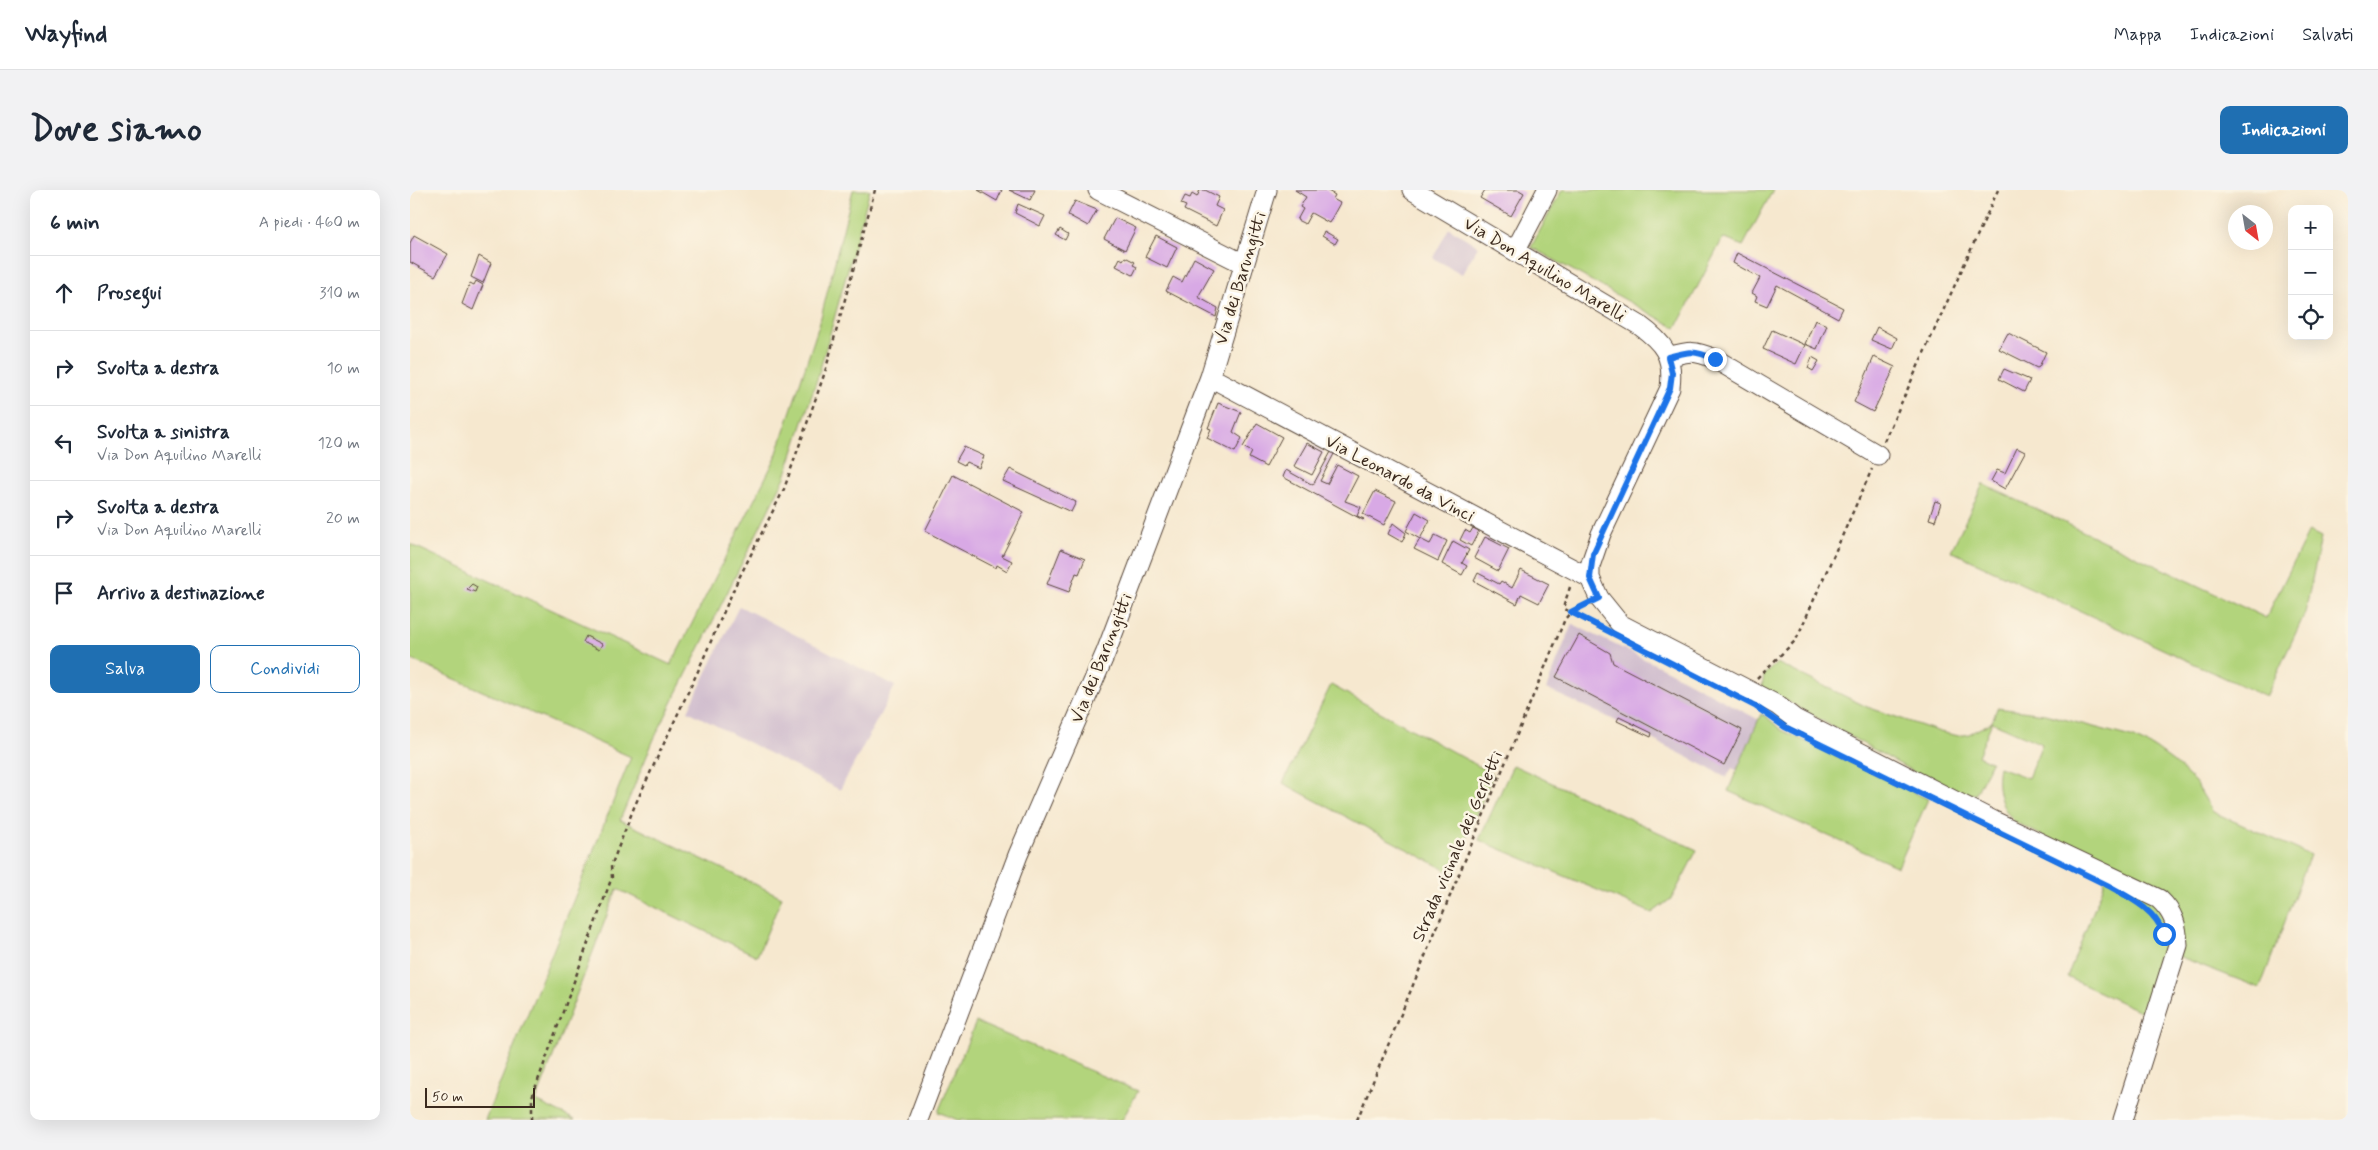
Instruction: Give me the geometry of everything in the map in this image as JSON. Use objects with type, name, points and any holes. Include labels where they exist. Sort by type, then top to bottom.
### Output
[{"type":"street","points":[[1098,190],[1244,264]]},
{"type":"street","name":"Via dei Barungitti","points":[[918,1120],[1018,855],[1106,652],[1210,377],[1266,190]]},
{"type":"street","name":"Via Don Aquilino Marelli","points":[[1412,190],[1639,325],[1656,338],[1668,357],[1672,373],[1670,388],[1601,534],[1590,566],[1590,578]]},
{"type":"street","points":[[1515,251],[1547,190]]},
{"type":"street","points":[[1668,357],[1689,351],[1698,352],[1715,359],[1878,455]]},
{"type":"street","name":"Via Leonardo da Vinci","points":[[1210,377],[1590,578]]},
{"type":"street","points":[[1590,578],[1599,598],[1616,620],[1632,632],[1777,705],[1795,719],[1994,821],[2159,899],[2168,907],[2175,919],[2178,945],[2123,1120]]},
{"type":"path","points":[[532,1120],[532,1097],[612,877],[611,866],[635,805],[698,671],[736,584],[784,489],[825,372],[875,190]]},
{"type":"path","points":[[1571,612],[1599,598]]},
{"type":"path","points":[[1562,606],[1602,629]]},
{"type":"path","name":"Strada vicinale dei Gerletti","points":[[1357,1120],[1561,629],[1571,612]]},
{"type":"shaded area","points":[[1449,228],[1478,246],[1462,274],[1433,258]]},
{"type":"shaded area","points":[[739,606],[895,686],[840,790],[688,711]]},
{"type":"shaded area","points":[[1572,624],[1669,671],[1759,720],[1738,771],[1732,768],[1727,777],[1608,717],[1546,689]]},
{"type":"green space","points":[[853,190],[870,190],[819,373],[785,477],[654,739],[620,820],[782,897],[757,956],[617,889],[536,1101],[575,1120],[485,1120],[631,757],[410,659],[410,544],[671,665],[775,459],[819,325]]},
{"type":"green space","points":[[1562,190],[1773,190],[1743,246],[1723,238],[1676,328],[1531,247]]},
{"type":"green space","points":[[1983,484],[2266,618],[2309,531],[2321,537],[2305,613],[2266,697],[1951,551]]},
{"type":"green space","points":[[1777,663],[1867,707],[1940,732],[1959,736],[1969,734],[1992,722],[1978,756],[1991,762],[1976,794],[1953,794],[1762,687],[1764,675]]},
{"type":"green space","points":[[1331,685],[1493,774],[1451,876],[1446,870],[1283,783]]},
{"type":"green space","points":[[1997,708],[2045,714],[2131,737],[2155,748],[2174,762],[2195,782],[2213,812],[2310,855],[2260,988],[2165,951],[2146,1014],[2067,977],[2103,887],[2108,869],[2015,822],[2010,816],[2002,804],[1998,790],[1999,767],[2028,778],[2042,744],[1992,722]]},
{"type":"green space","points":[[1761,714],[1781,730],[1928,799],[1898,867],[1728,791]]},
{"type":"green space","points":[[1513,765],[1697,850],[1672,898],[1652,913],[1479,840]]},
{"type":"green space","points":[[976,1022],[1138,1091],[1122,1120],[958,1120],[938,1112]]},
{"type":"building","points":[[978,190],[1002,190],[997,201]]},
{"type":"building","points":[[1009,190],[1035,190],[1030,200]]},
{"type":"building","points":[[1200,190],[1205,190],[1219,197],[1215,206],[1223,210],[1216,226],[1184,210],[1186,206],[1181,204],[1185,196],[1190,198],[1192,194],[1197,197]]},
{"type":"building","points":[[1295,190],[1326,190],[1335,195],[1333,199],[1340,203],[1329,223],[1311,213],[1305,224],[1297,220],[1303,209],[1300,207],[1306,197]]},
{"type":"building","points":[[1485,190],[1519,190],[1524,193],[1511,216],[1480,198]]},
{"type":"building","points":[[1075,201],[1097,210],[1088,226],[1068,215]]},
{"type":"building","points":[[1018,204],[1045,216],[1040,226],[1015,213]]},
{"type":"building","points":[[1115,218],[1136,228],[1125,250],[1104,239]]},
{"type":"building","points":[[1060,229],[1068,234],[1065,240],[1056,235]]},
{"type":"building","points":[[1324,231],[1338,239],[1335,244],[1322,236]]},
{"type":"building","points":[[414,235],[448,254],[435,276],[410,262],[410,243]]},
{"type":"building","points":[[1156,236],[1177,247],[1167,268],[1145,257]]},
{"type":"building","points":[[1737,253],[1843,308],[1838,318],[1777,285],[1767,306],[1755,301],[1757,296],[1752,293],[1760,278],[1733,263]]},
{"type":"building","points":[[479,256],[491,263],[483,283],[471,277]]},
{"type":"building","points":[[1125,257],[1135,262],[1133,265],[1137,267],[1133,275],[1116,266],[1120,258],[1123,260]]},
{"type":"building","points":[[1194,258],[1214,269],[1198,297],[1218,308],[1216,317],[1166,291],[1173,277],[1182,282]]},
{"type":"building","points":[[476,281],[483,285],[473,310],[462,304],[470,283],[474,285]]},
{"type":"building","points":[[1815,320],[1827,325],[1817,349],[1805,344]]},
{"type":"building","points":[[1877,327],[1897,338],[1892,349],[1871,340]]},
{"type":"building","points":[[1772,330],[1805,345],[1796,364],[1763,349]]},
{"type":"building","points":[[2008,333],[2046,352],[2039,367],[2037,368],[1999,349]]},
{"type":"building","points":[[1812,357],[1819,361],[1813,371],[1808,368]]},
{"type":"building","points":[[1874,357],[1895,367],[1873,412],[1854,402]]},
{"type":"building","points":[[2004,369],[2030,380],[2024,392],[1999,379]]},
{"type":"building","points":[[1218,403],[1241,412],[1233,432],[1242,438],[1235,452],[1207,438],[1211,429],[1208,428]]},
{"type":"building","points":[[1257,423],[1282,437],[1266,467],[1249,458],[1252,452],[1243,447]]},
{"type":"building","points":[[1307,443],[1324,452],[1312,475],[1294,466]]},
{"type":"building","points":[[964,447],[984,456],[979,468],[966,462],[964,465],[956,461]]},
{"type":"building","points":[[2017,448],[2025,452],[2005,489],[1991,481],[1997,470],[2005,473]]},
{"type":"building","points":[[1332,450],[1335,452],[1320,481],[1327,484],[1337,465],[1358,476],[1345,501],[1361,507],[1357,516],[1363,520],[1283,477],[1286,470],[1313,485]]},
{"type":"building","points":[[1010,469],[1076,502],[1071,512],[1003,481]]},
{"type":"building","points":[[953,475],[1024,512],[1002,556],[1012,561],[1007,571],[997,565],[996,568],[925,531]]},
{"type":"building","points":[[1375,491],[1396,501],[1384,525],[1363,514]]},
{"type":"building","points":[[1935,501],[1941,503],[1935,521],[1929,519]]},
{"type":"building","points":[[1416,512],[1430,520],[1420,539],[1406,531]]},
{"type":"building","points":[[1393,523],[1406,533],[1402,542],[1388,534]]},
{"type":"building","points":[[1473,528],[1479,531],[1471,546],[1460,540],[1465,530],[1470,533]]},
{"type":"building","points":[[1435,535],[1447,541],[1438,561],[1414,549],[1420,539],[1430,544]]},
{"type":"building","points":[[1485,537],[1509,549],[1498,571],[1474,558]]},
{"type":"building","points":[[1453,541],[1469,550],[1462,563],[1467,566],[1462,575],[1442,564]]},
{"type":"building","points":[[1061,549],[1085,559],[1079,574],[1076,573],[1069,592],[1047,584]]},
{"type":"building","points":[[1521,570],[1549,584],[1539,603],[1521,594],[1517,604],[1474,581],[1478,573],[1499,584],[1501,581],[1512,588]]},
{"type":"building","points":[[472,584],[477,587],[475,592],[467,589]]},
{"type":"building","points":[[1579,635],[1610,653],[1613,663],[1742,730],[1724,765],[1556,677]]},
{"type":"building","points":[[586,636],[602,644],[599,650],[583,642]]},
{"type":"building","points":[[1619,717],[1652,733],[1651,737],[1617,721]]},
{"type":"route","points":[[1715,359],[1698,352],[1689,351],[1668,357],[1672,373],[1670,388],[1665,402],[1593,554],[1590,578],[1599,598],[1571,612],[1767,712],[1785,727],[2109,886],[2144,906],[2161,926],[2164,934]]}]
